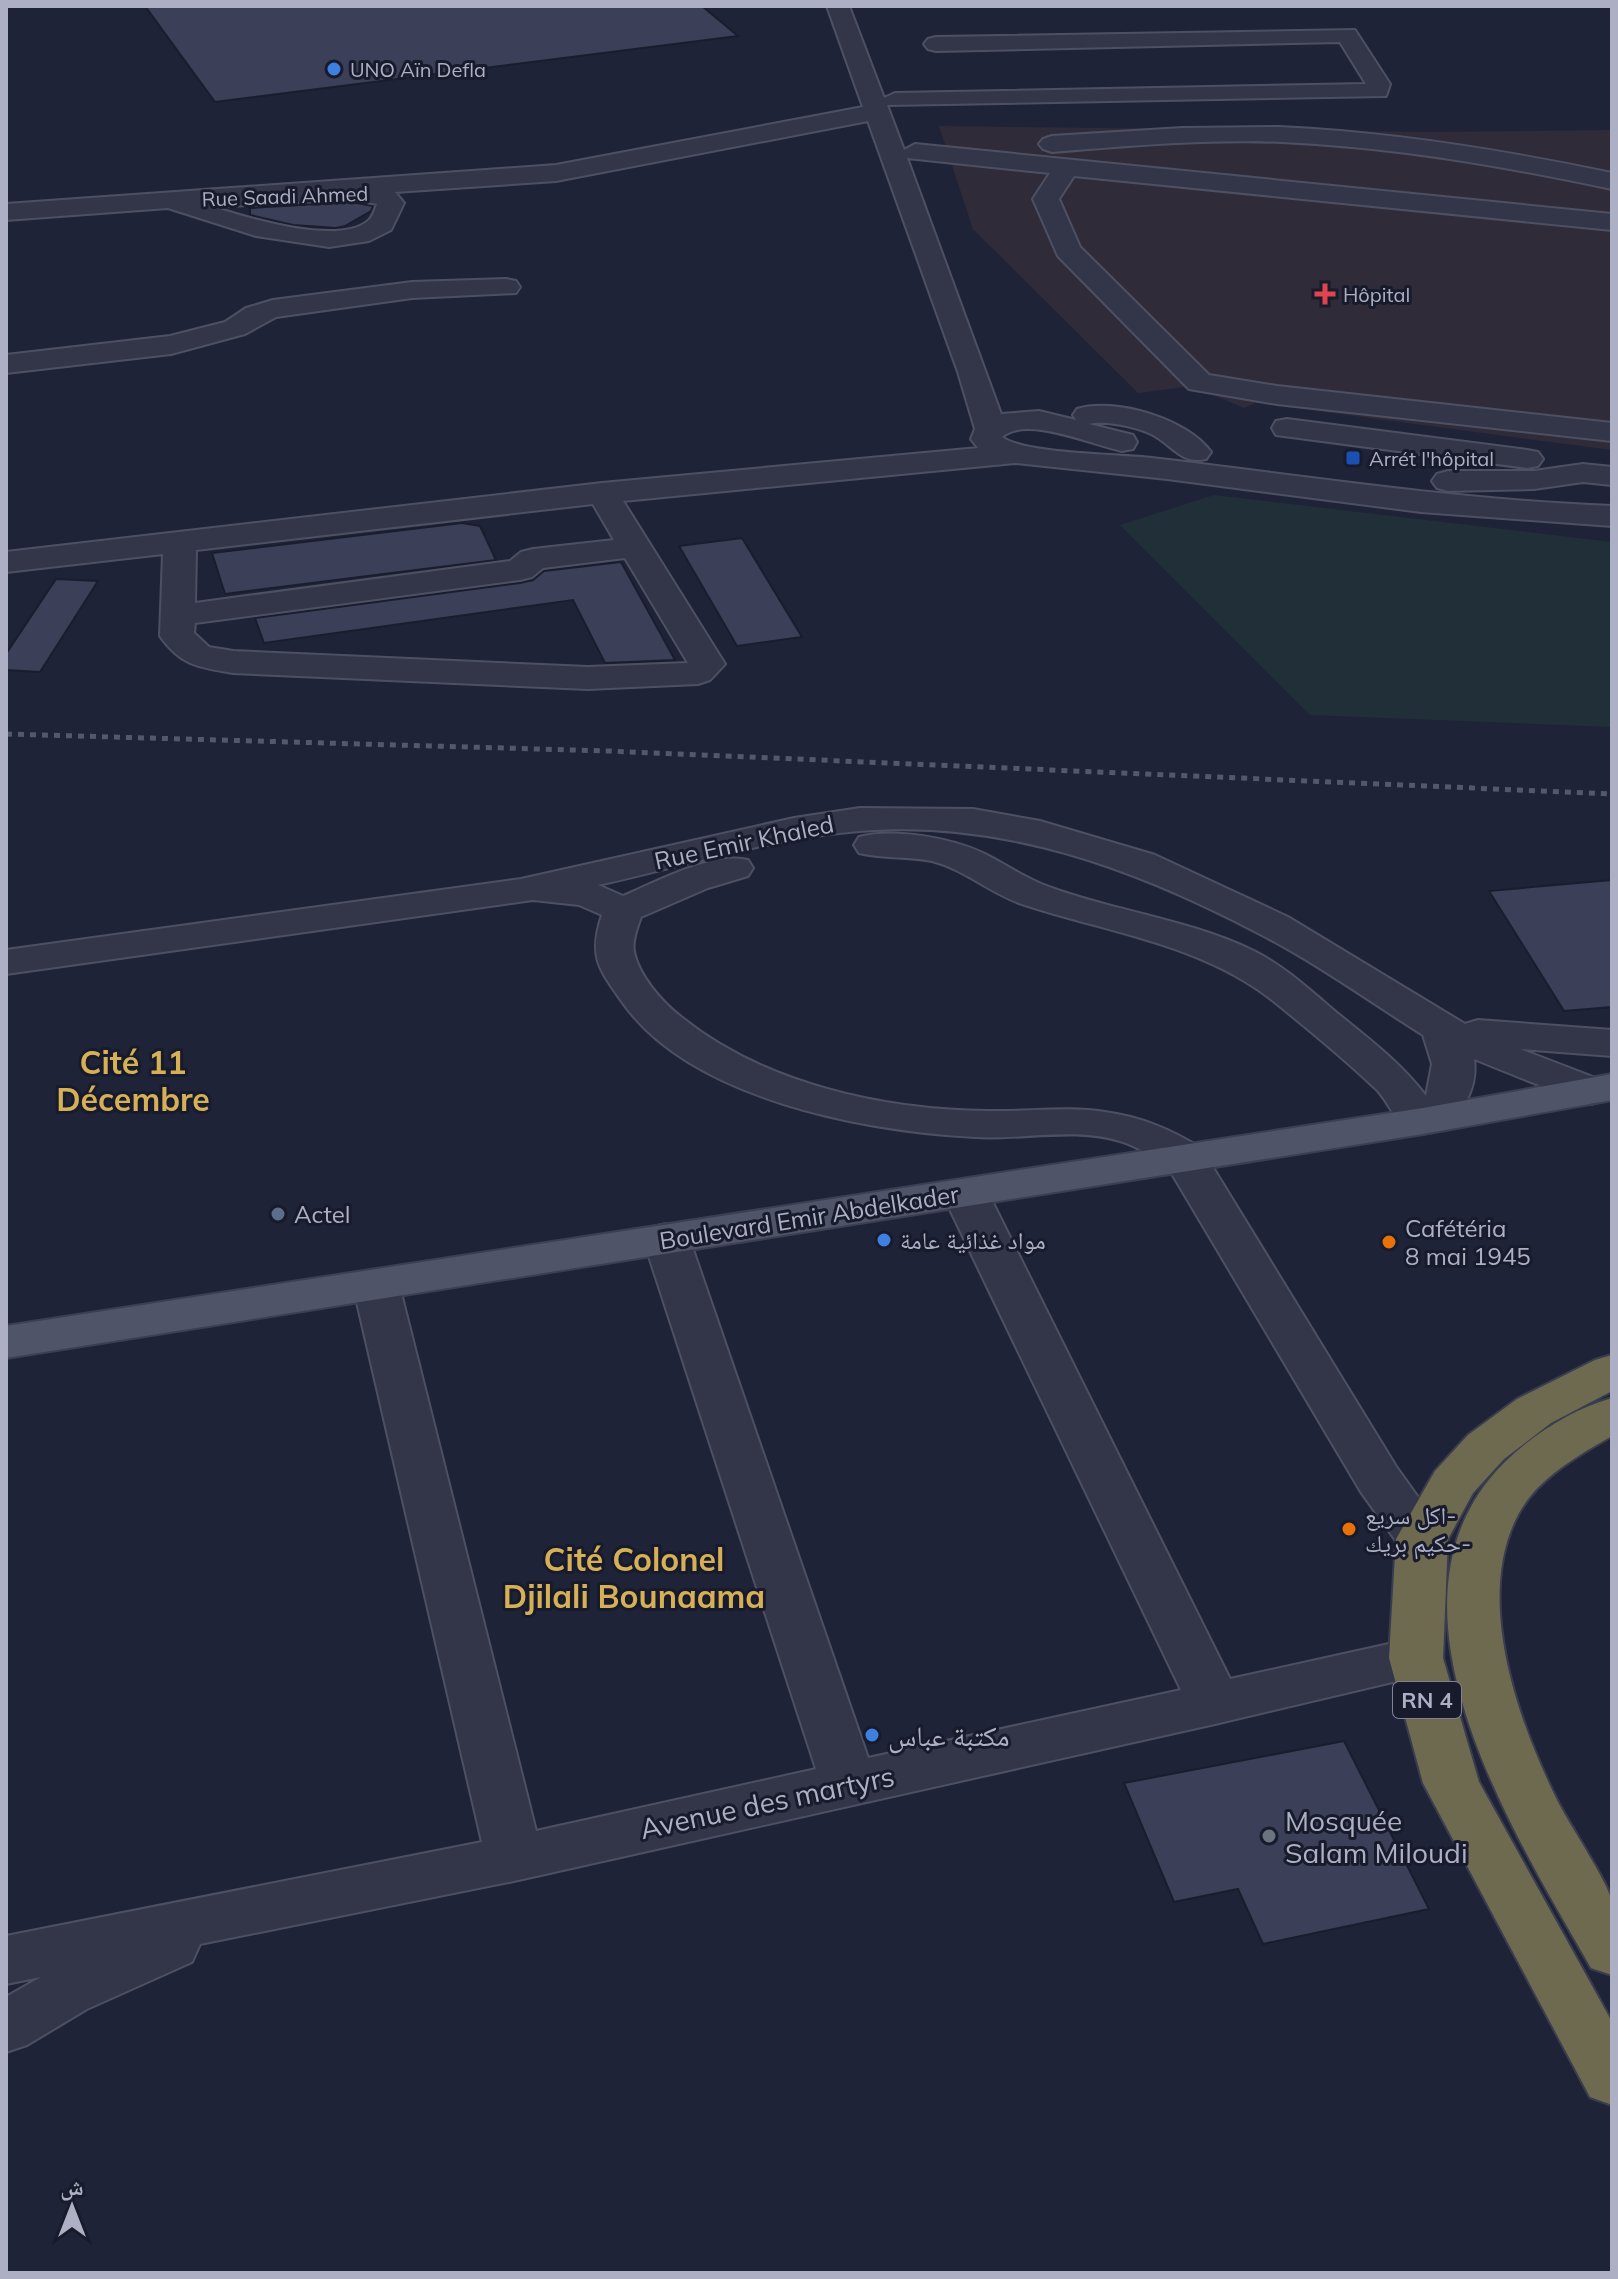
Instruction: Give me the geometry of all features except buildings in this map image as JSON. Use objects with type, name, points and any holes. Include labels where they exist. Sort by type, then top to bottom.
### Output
[{"type":"highway","name":"RN 4","points":[[1612,1371],[1534,1411],[1486,1447],[1453,1483],[1422,1539],[1416,1658],[1451,1783],[1612,2079]]},
{"type":"highway","name":"RN 4","points":[[1603,1423],[1545,1456],[1518,1481],[1493,1514],[1474,1567],[1474,1643],[1501,1744],[1612,1951]]},
{"type":"main road","name":"Boulevard Emir Abdelkader","points":[[6,1342],[1428,1120],[1602,1089]]},
{"type":"street","points":[[838,6],[886,106],[915,152],[1000,373]]},
{"type":"street","points":[[859,6],[886,106],[973,372],[988,431],[986,439],[991,445],[1026,455],[1203,473],[1471,509],[1606,516]]},
{"type":"street","points":[[172,201],[556,173],[886,106],[1117,95],[1377,91],[1378,84],[1347,35],[936,44]]},
{"type":"street","points":[[1089,41],[1117,95]]},
{"type":"street","points":[[979,157],[1003,148],[1191,134],[1312,136],[1486,155],[1612,181]]},
{"type":"street","points":[[915,152],[1612,222]]},
{"type":"street","points":[[1068,166],[1046,199],[1068,250],[1200,383],[1612,432]]},
{"type":"street","name":"Rue Saadi Ahmed","points":[[8,196],[172,201],[364,190],[382,194],[391,203],[389,215],[370,230],[351,238],[325,240],[230,220],[172,201]]},
{"type":"street","points":[[6,364],[171,345],[235,328],[256,314],[273,309],[412,290],[506,287]]},
{"type":"street","points":[[1148,424],[1209,385]]},
{"type":"street","points":[[6,562],[602,493],[1026,455],[1063,450],[1070,445],[1074,440],[1057,424],[1019,397]]},
{"type":"street","points":[[1057,424],[1098,412],[1161,427],[1195,452]]},
{"type":"street","points":[[897,465],[1013,420],[1057,424],[1115,441],[1418,479],[1469,482],[1585,476]]},
{"type":"street","points":[[1287,428],[1518,457],[1585,476]]},
{"type":"street","points":[[1585,476],[1552,484],[1549,492],[1554,500],[1573,510],[1606,516]]},
{"type":"street","points":[[180,542],[177,636],[198,656],[233,662],[588,678],[698,673],[707,664],[602,493]]},
{"type":"street","points":[[178,615],[520,570],[533,559],[635,547]]},
{"type":"street","name":"Rue Emir Khaled","points":[[6,962],[521,891],[794,829],[860,819],[973,820],[1075,841],[1155,869],[1274,925],[1440,1028],[1512,1061],[1602,1089]]},
{"type":"street","points":[[521,891],[586,894],[623,910],[694,880],[787,855],[838,846],[892,844],[936,850],[970,862],[997,879],[1032,894],[1174,936],[1240,960],[1285,990],[1392,1080],[1428,1120],[1447,1103],[1454,1084],[1456,1065],[1451,1046],[1440,1028]]},
{"type":"street","points":[[623,910],[614,951],[632,988],[656,1021],[685,1044],[754,1077],[823,1100],[896,1117],[976,1124],[1054,1123],[1120,1127],[1160,1142],[1185,1158],[1379,1480],[1422,1539]]},
{"type":"street","points":[[1440,1028],[1509,1037],[1612,1043]]},
{"type":"street","points":[[965,1193],[1215,1704]]},
{"type":"street","points":[[666,1238],[849,1784]]},
{"type":"street","points":[[376,1285],[514,1858]]},
{"type":"street","name":"Avenue des martyrs","points":[[258,1909],[514,1858],[1416,1658]]},
{"type":"street","points":[[6,1960],[258,1909]]},
{"type":"street","points":[[6,2027],[66,1992],[258,1909]]},
{"type":"shaded area","name":"Hôpital","points":[[939,126],[1430,132],[1612,130],[1612,450],[1256,403],[1244,408],[1192,386],[1138,393],[973,229]]},
{"type":"shaded area","points":[[1214,495],[1612,542],[1612,727],[1310,715],[1120,525]]},
{"type":"railway","points":[[6,734],[609,751],[1612,794]]},
{"type":"place","name":"UNO Aïn Defla","points":[[334,69]]},
{"type":"place","name":"Hôpital","points":[[1325,294]]},
{"type":"place","name":"Arrét l'hôpital","points":[[1353,458]]},
{"type":"place","name":"Actel","points":[[278,1214]]},
{"type":"place","name":"مواد غذائية عامة","points":[[884,1240]]},
{"type":"place","name":"Cafétéria 8 mai 1945","points":[[1389,1242]]},
{"type":"place","name":"اكل سريع- حكيم بريك-","points":[[1349,1529]]},
{"type":"place","name":"مكتبة عباس","points":[[872,1735]]},
{"type":"place","name":"Mosquée Salam Miloudi","points":[[1269,1836]]},
{"type":"district","name":"Cité 11 Décembre","points":[[133,1080]]},
{"type":"district","name":"Cité Colonel Djilali Bounaama","points":[[634,1578]]}]
